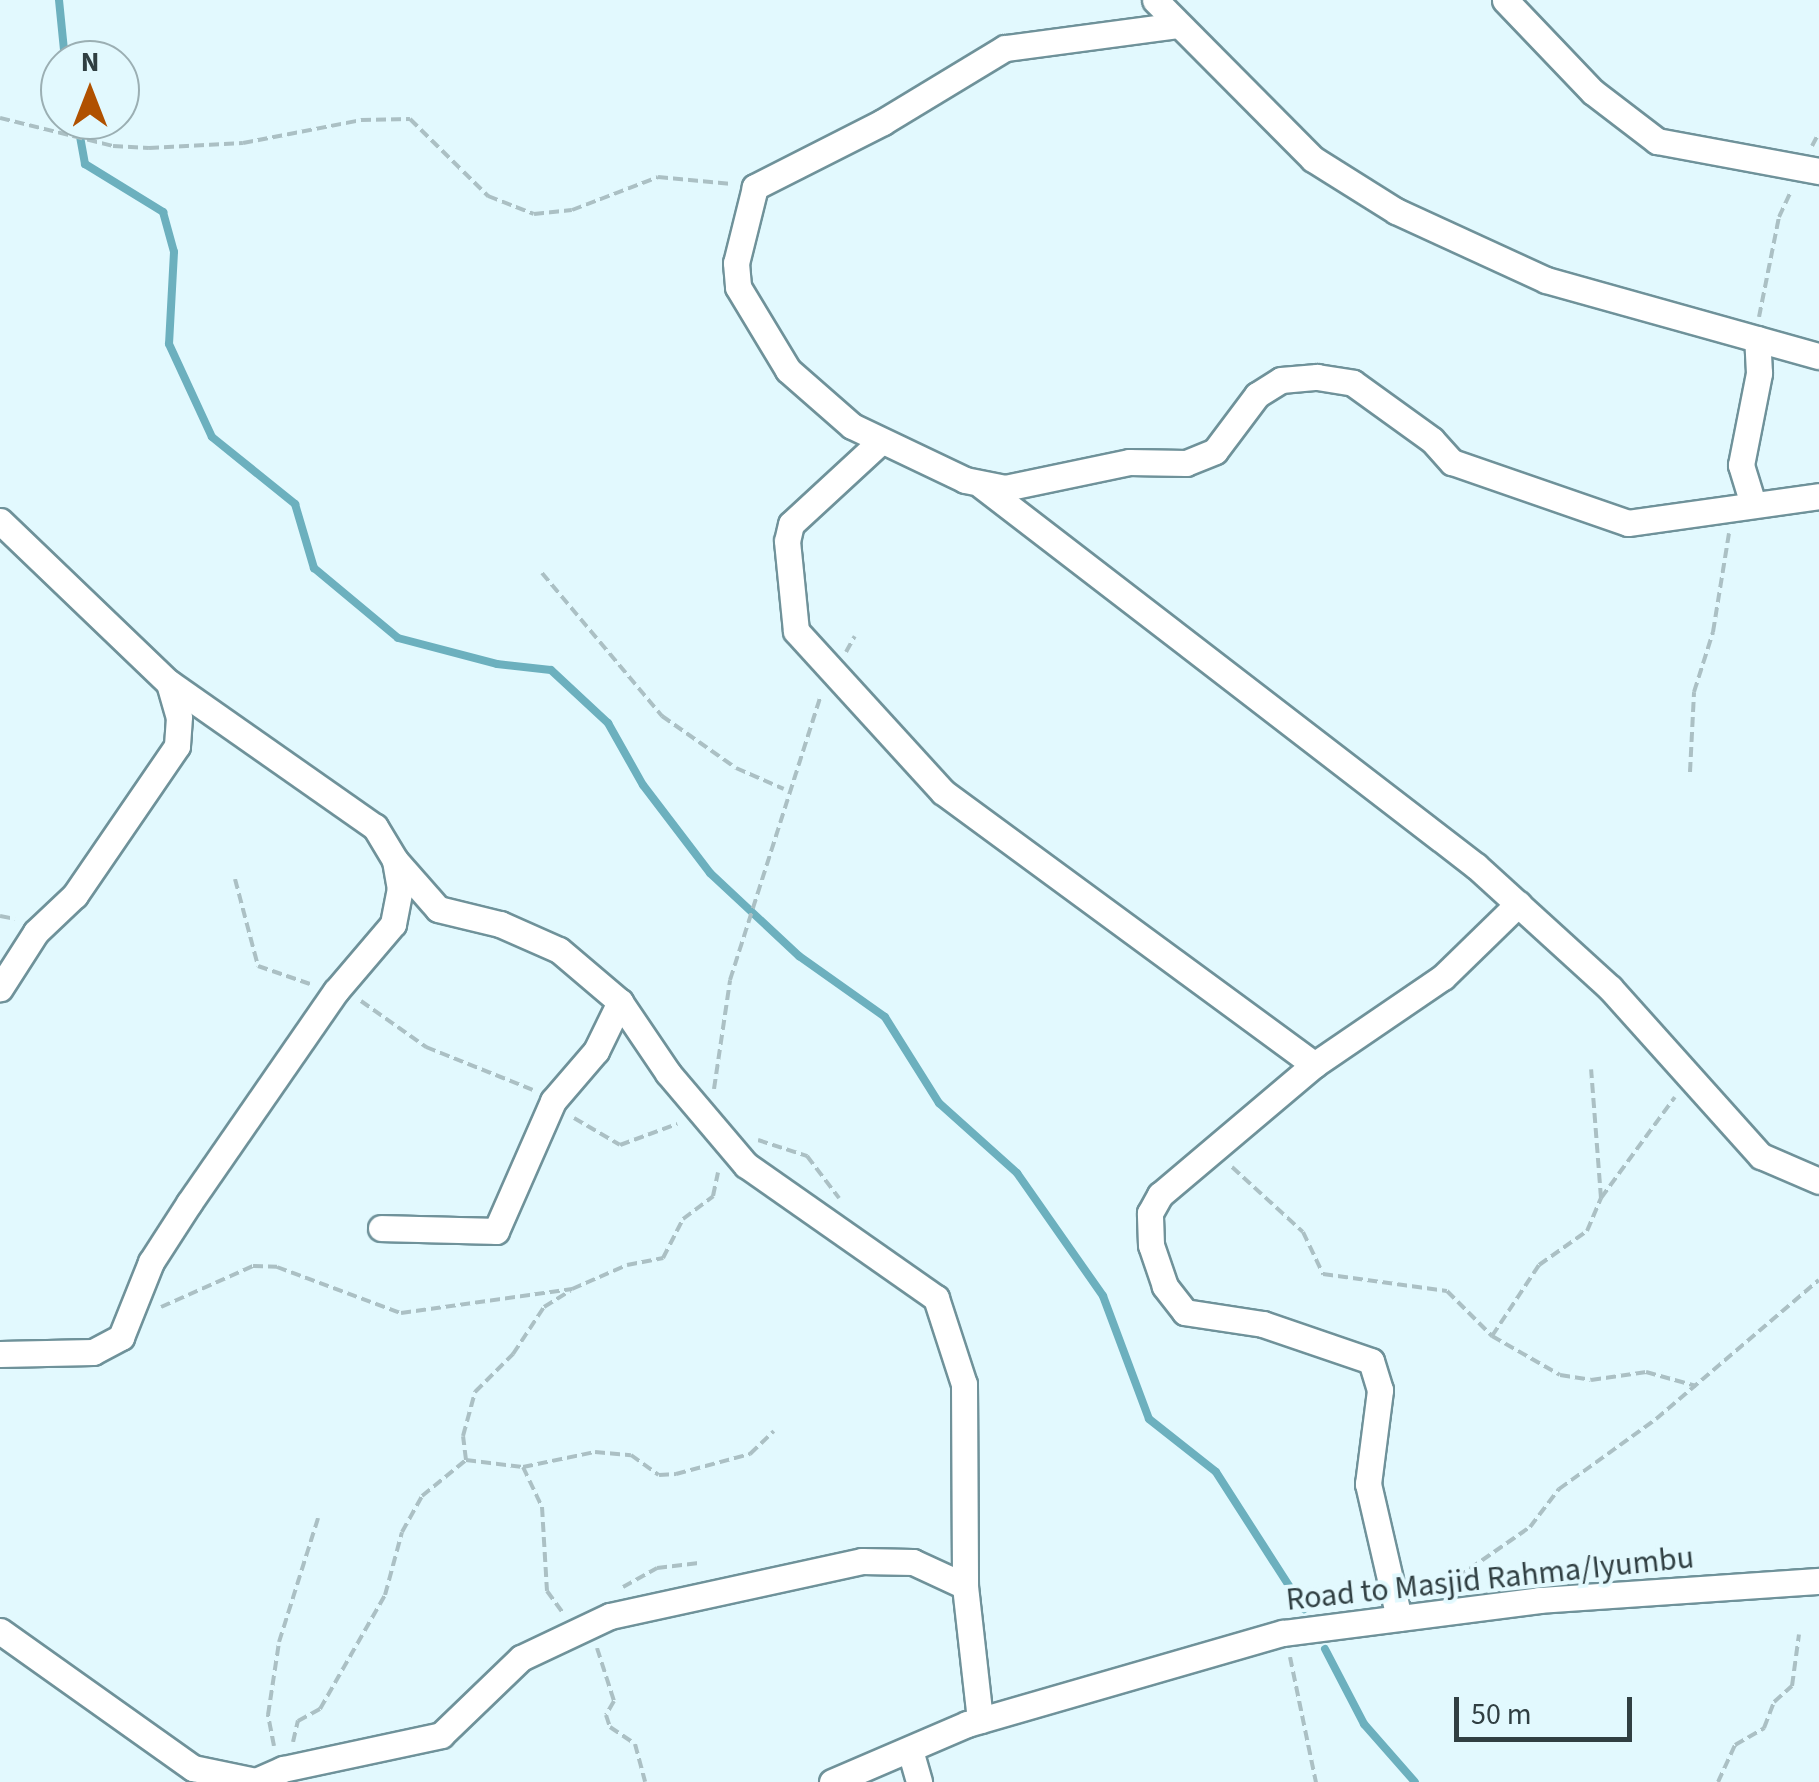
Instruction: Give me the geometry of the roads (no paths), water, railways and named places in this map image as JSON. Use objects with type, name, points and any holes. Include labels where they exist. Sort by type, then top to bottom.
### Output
[{"type":"street","points":[[1156,0],[1313,159],[1396,211],[1546,280],[1819,356]]},
{"type":"street","points":[[1504,0],[1593,92],[1657,141],[1810,170]]},
{"type":"street","points":[[1178,24],[1004,48],[882,122],[755,187],[736,263],[738,287],[788,370],[852,426],[881,442],[978,483],[1005,488],[1129,462],[1186,463],[1215,451],[1257,395],[1282,380],[1317,377],[1352,383],[1432,440],[1452,462],[1628,523],[1819,496]]},
{"type":"street","points":[[1748,505],[1741,465],[1759,374],[1757,339]]},
{"type":"street","points":[[881,442],[792,524],[787,541],[796,631],[943,792],[1314,1065]]},
{"type":"street","points":[[978,483],[1518,904],[1610,988],[1761,1156],[1819,1182]]},
{"type":"street","points":[[0,521],[169,684],[375,826],[396,860],[438,910]]},
{"type":"street","points":[[0,988],[36,932],[75,894],[177,746],[180,716],[169,684]]},
{"type":"street","points":[[0,1354],[93,1352],[121,1337],[151,1262],[336,991],[393,924],[400,890],[396,860]]},
{"type":"street","points":[[1399,1618],[1368,1484],[1380,1390],[1371,1361],[1262,1324],[1185,1312],[1165,1286],[1151,1246],[1150,1213],[1160,1195],[1314,1065],[1444,977],[1518,904]]},
{"type":"street","points":[[393,924],[438,910],[500,924],[559,950],[620,1002],[746,1165],[936,1298],[964,1384],[965,1586],[980,1720]]},
{"type":"street","points":[[381,1228],[496,1231],[554,1101],[596,1050],[620,1002]]},
{"type":"street","points":[[0,1631],[193,1768],[256,1782],[282,1769],[442,1736],[521,1658],[610,1616],[862,1560],[913,1562],[965,1586]]},
{"type":"street","name":"Road to Masjid Rahma/Iyumbu","points":[[832,1782],[980,1720],[1282,1633],[1539,1600],[1819,1581]]},
{"type":"street","points":[[910,1750],[919,1782]]},
{"type":"waterway","points":[[59,0],[63,40]]},
{"type":"waterway","points":[[81,140],[85,164],[163,212],[174,252],[169,344],[212,437],[295,504],[314,568],[398,638],[497,664],[551,670],[608,723],[643,785],[710,873],[799,956],[885,1017],[939,1103],[1017,1173],[1103,1296],[1149,1419],[1216,1472],[1304,1609]]},
{"type":"waterway","points":[[1325,1649],[1364,1724],[1415,1782]]}]
